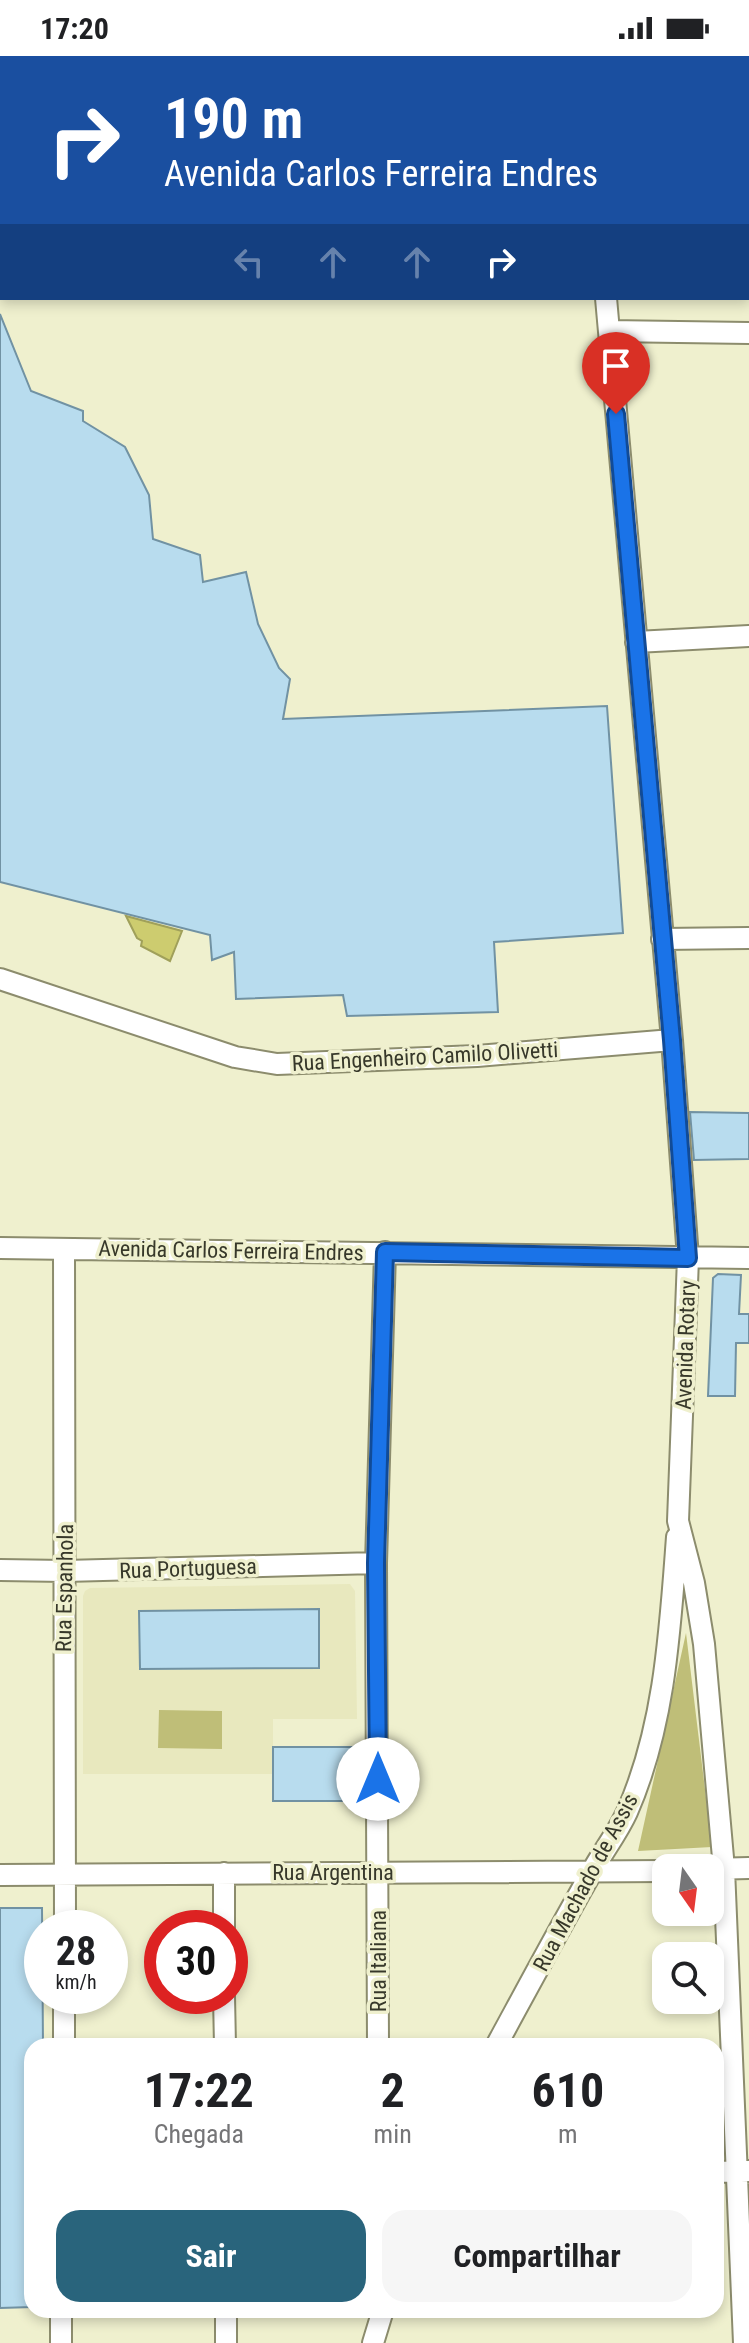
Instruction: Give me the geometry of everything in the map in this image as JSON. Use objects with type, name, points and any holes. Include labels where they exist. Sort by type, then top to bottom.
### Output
[{"type":"street","name":"Avenida Rotary","points":[[606,300],[672,1040],[688,1258],[678,1521],[694,1583],[704,1644],[716,1854]]},
{"type":"street","points":[[609,331],[749,333]]},
{"type":"street","points":[[636,642],[749,636]]},
{"type":"street","points":[[662,939],[749,938]]},
{"type":"street","name":"Rua Engenheiro Camilo Olivetti","points":[[0,979],[235,1057],[277,1064],[477,1056],[672,1040]]},
{"type":"street","name":"Avenida Carlos Ferreira Endres","points":[[0,1248],[749,1258]]},
{"type":"street","name":"Rua Espanhola","points":[[64,1249],[65,1910]]},
{"type":"street","name":"Rua Italiana","points":[[378,2038],[376,1563],[385,1252]]},
{"type":"street","name":"Rua Machado de Assis","points":[[500,2038],[626,1814],[641,1774],[669,1643],[678,1521]]},
{"type":"street","name":"Rua Portuguesa","points":[[0,1570],[376,1563]]},
{"type":"street","points":[[669,1643],[704,1644]]},
{"type":"street","points":[[724,1869],[749,1868]]},
{"type":"street","name":"Rua Argentina","points":[[0,1875],[652,1871]]},
{"type":"street","points":[[224,1873],[224,1910]]},
{"type":"street","name":"Avenida Rotary","points":[[720,1926],[744,2343]]},
{"type":"street","points":[[64,2014],[64,2038]]},
{"type":"street","points":[[224,2014],[225,2038]]},
{"type":"street","points":[[61,2318],[61,2343]]},
{"type":"street","points":[[226,2318],[226,2343]]},
{"type":"street","points":[[373,2343],[381,2318]]},
{"type":"shaded area","points":[[126,916],[182,931],[170,961],[141,946],[142,941],[137,938]]},
{"type":"shaded area","points":[[350,1584],[355,1591],[357,1719],[273,1719],[273,1774],[83,1774],[85,1591],[90,1588]]},
{"type":"shaded area","points":[[686,1633],[712,1847],[638,1851]]},
{"type":"shaded area","points":[[159,1710],[222,1711],[222,1749],[158,1748]]},
{"type":"building","points":[[0,314],[31,391],[83,411],[83,421],[125,447],[149,495],[153,539],[200,555],[203,582],[246,572],[258,624],[279,668],[290,679],[283,719],[607,706],[623,933],[494,942],[498,1012],[347,1016],[343,995],[236,999],[234,952],[212,960],[210,935],[0,882]]},
{"type":"building","points":[[690,1112],[749,1113],[749,1159],[694,1160]]},
{"type":"building","points":[[718,1274],[741,1275],[739,1314],[749,1314],[749,1343],[736,1343],[735,1396],[708,1396],[713,1278]]},
{"type":"building","points":[[319,1609],[319,1668],[140,1669],[139,1611]]},
{"type":"building","points":[[273,1747],[358,1747],[358,1801],[273,1801]]},
{"type":"building","points":[[0,1908],[42,1908],[24,1910],[24,2014],[43,2014],[43,2038],[24,2038],[24,2307],[0,2308]]},
{"type":"route","points":[[378,1779],[376,1563],[385,1252],[688,1258],[672,1040],[616,414]]}]
